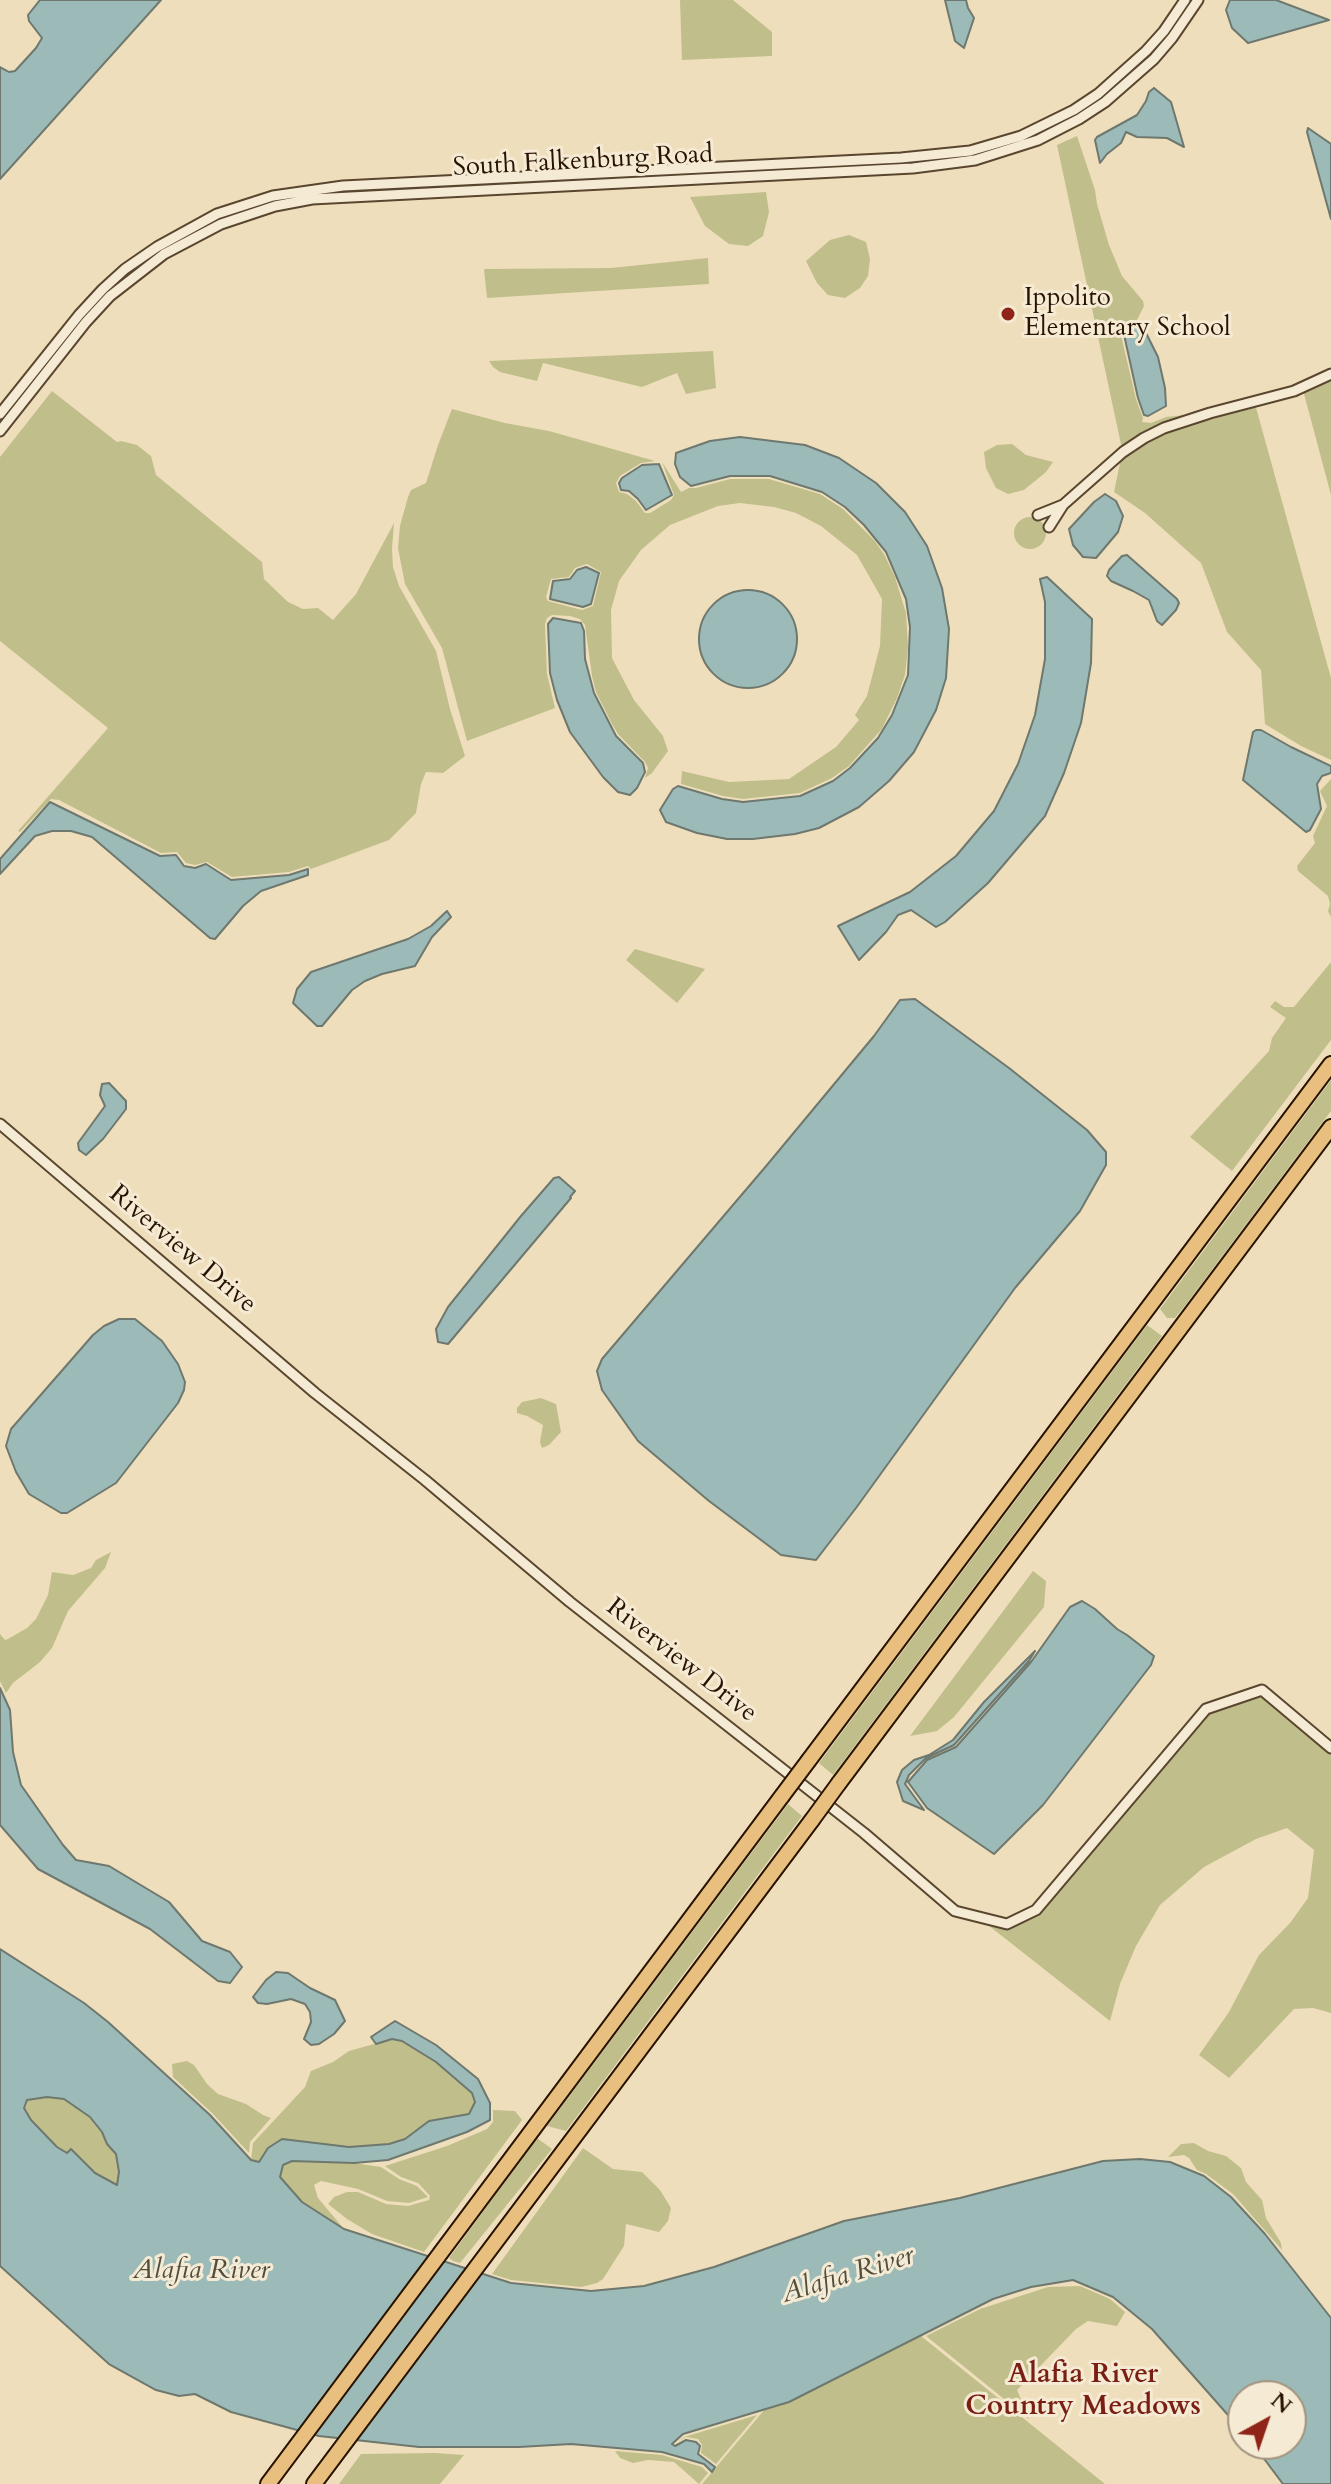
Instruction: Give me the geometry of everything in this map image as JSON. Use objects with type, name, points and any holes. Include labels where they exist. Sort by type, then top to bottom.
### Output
[{"type":"highway","points":[[270,2481],[1331,1064]]},
{"type":"highway","points":[[315,2483],[1331,1127]]},
{"type":"street","name":"South Falkenburg Road","points":[[606,178],[901,158],[970,151],[1021,136],[1074,110],[1129,69],[1164,31],[1185,0]]},
{"type":"street","name":"South Falkenburg Road","points":[[0,431],[3,416],[79,315],[125,269],[151,257],[191,226],[217,214],[273,196],[310,189],[924,167],[975,160],[1038,140],[1079,119],[1136,77],[1172,38],[1198,0]]},
{"type":"street","points":[[1038,140],[1042,130],[1074,110]]},
{"type":"street","points":[[1049,527],[1063,505],[1123,452],[1144,438],[1210,413],[1294,391],[1331,374]]},
{"type":"street","points":[[1038,515],[1063,505]]},
{"type":"street","name":"Riverview Drive","points":[[0,1124],[315,1393],[570,1602],[853,1824],[955,1911],[1007,1924],[1036,1910],[1206,1709],[1262,1690],[1331,1748]]},
{"type":"shaded area","points":[[680,0],[733,0],[772,32],[772,56],[682,60]]},
{"type":"shaded area","points":[[1077,136],[1109,245],[1122,276],[1143,301],[1144,306],[1137,320],[1123,323],[1120,331],[1142,422],[1196,414],[1122,449],[1057,145]]},
{"type":"shaded area","points":[[766,192],[769,212],[763,236],[748,246],[729,244],[705,226],[690,197]]},
{"type":"shaded area","points":[[849,235],[866,242],[870,259],[868,276],[860,288],[845,298],[828,295],[817,283],[806,261],[830,240]]},
{"type":"shaded area","points":[[708,258],[709,284],[487,298],[484,269],[611,268]]},
{"type":"shaded area","points":[[713,351],[716,388],[686,394],[677,373],[642,387],[543,363],[537,381],[500,372],[489,361]]},
{"type":"shaded area","points":[[1331,377],[1331,495],[1303,390]]},
{"type":"shaded area","points":[[52,391],[117,442],[137,445],[151,456],[156,475],[262,562],[264,579],[288,602],[303,609],[318,608],[333,620],[356,594],[394,523],[393,567],[399,586],[436,651],[465,756],[443,773],[426,772],[416,813],[389,840],[311,869],[308,866],[289,872],[232,877],[207,862],[195,865],[186,863],[177,852],[161,853],[59,800],[51,799],[18,831],[108,728],[0,641],[0,457]]},
{"type":"shaded area","points":[[1255,404],[1331,678],[1331,760],[1265,724],[1261,670],[1227,632],[1201,563],[1145,513],[1114,492],[1121,458],[1145,441],[1165,431]]},
{"type":"shaded area","points":[[452,409],[549,431],[655,461],[641,463],[620,476],[616,483],[619,492],[636,501],[645,513],[671,500],[674,495],[662,462],[681,492],[730,479],[769,479],[820,494],[843,509],[874,540],[895,577],[906,613],[908,647],[905,675],[882,729],[849,766],[800,793],[743,799],[681,784],[682,771],[729,782],[789,779],[836,747],[859,720],[855,715],[867,696],[880,646],[882,599],[857,555],[821,526],[796,513],[740,503],[718,506],[670,525],[641,550],[619,581],[611,610],[612,658],[634,700],[663,736],[668,751],[652,773],[645,778],[648,768],[645,762],[612,724],[596,692],[585,625],[580,619],[570,616],[552,615],[545,624],[547,674],[555,708],[467,741],[442,648],[405,584],[398,548],[408,497],[411,490],[426,483]],"holes":[[[587,564],[601,572],[593,606],[582,610],[548,601],[546,597],[551,579],[569,577],[575,568]]]},
{"type":"shaded area","points":[[1012,444],[1026,455],[1053,462],[1024,490],[1008,494],[996,488],[986,468],[984,452],[997,445]]},
{"type":"shaded area","points":[[1030,517],[1042,521],[1046,533],[1042,545],[1030,549],[1018,545],[1014,533],[1018,521]]},
{"type":"shaded area","points":[[1331,779],[1331,917],[1328,896],[1298,871],[1297,866],[1315,843],[1313,836],[1327,806],[1320,791]]},
{"type":"shaded area","points":[[635,949],[705,969],[677,1003],[626,960]]},
{"type":"shaded area","points":[[1331,962],[1331,1040],[1232,1171],[1190,1137],[1269,1051],[1272,1038],[1286,1018],[1270,1007],[1275,1001],[1284,1007],[1294,1007]]},
{"type":"shaded area","points":[[1331,1080],[1331,1111],[1184,1307],[1175,1318],[1167,1318],[1160,1309]]},
{"type":"shaded area","points":[[1147,1325],[1162,1336],[833,1775],[819,1763]]},
{"type":"shaded area","points":[[541,1398],[556,1404],[561,1432],[542,1448],[543,1425],[517,1413],[522,1402]]},
{"type":"shaded area","points":[[111,1552],[105,1568],[68,1611],[52,1648],[6,1693],[0,1681],[0,1634],[5,1640],[8,1639],[36,1619],[48,1595],[52,1572],[73,1575],[91,1568],[96,1560]]},
{"type":"shaded area","points":[[1033,1571],[1046,1581],[1044,1607],[954,1717],[937,1731],[910,1736]]},
{"type":"shaded area","points":[[1261,1694],[1331,1752],[1331,2013],[1313,2008],[1294,2009],[1229,2078],[1199,2055],[1229,2012],[1259,1955],[1290,1923],[1308,1898],[1314,1850],[1287,1828],[1256,1839],[1204,1867],[1160,1905],[1136,1946],[1120,1984],[1110,2021],[988,1925],[1006,1927],[1048,1903],[1207,1712]]},
{"type":"shaded area","points":[[788,1804],[802,1816],[566,2131],[547,2126]]},
{"type":"shaded area","points":[[392,2039],[402,2041],[436,2062],[472,2093],[475,2102],[469,2114],[429,2121],[405,2139],[389,2144],[349,2147],[282,2139],[268,2148],[259,2162],[251,2160],[253,2143],[305,2087],[311,2071],[349,2051]]},
{"type":"shaded area","points":[[187,2061],[218,2094],[246,2104],[271,2118],[250,2142],[249,2153],[173,2077],[172,2064]]},
{"type":"shaded area","points":[[47,2097],[64,2099],[90,2117],[102,2132],[116,2154],[119,2172],[117,2185],[95,2173],[71,2149],[67,2153],[57,2147],[31,2120],[24,2108],[27,2100]]},
{"type":"shaded area","points":[[493,2110],[515,2111],[522,2120],[424,2252],[372,2234],[328,2204],[334,2197],[347,2192],[358,2192],[386,2204],[408,2206],[429,2200],[430,2196],[418,2183],[401,2177],[385,2166],[487,2129],[493,2122]]},
{"type":"shaded area","points":[[537,2138],[552,2149],[460,2263],[453,2261],[449,2258]]},
{"type":"shaded area","points":[[1194,2143],[1226,2156],[1241,2168],[1246,2182],[1262,2200],[1266,2218],[1282,2250],[1233,2194],[1197,2170],[1189,2158],[1184,2155],[1168,2157],[1181,2144]]},
{"type":"shaded area","points":[[583,2148],[613,2169],[642,2172],[660,2190],[671,2208],[668,2221],[659,2232],[626,2224],[624,2246],[603,2279],[597,2283],[581,2287],[511,2280],[492,2274]]},
{"type":"shaded area","points":[[292,2161],[381,2167],[417,2186],[428,2197],[409,2203],[387,2201],[358,2189],[321,2181],[314,2185],[318,2198],[344,2229],[302,2202],[280,2177],[283,2165]]},
{"type":"shaded area","points":[[1080,2286],[1110,2299],[1125,2312],[1117,2326],[1088,2321],[1076,2329],[1017,2390],[1029,2419],[926,2336],[980,2309],[1048,2287]]},
{"type":"shaded area","points":[[921,2336],[1105,2484],[702,2484],[765,2409],[789,2402]]},
{"type":"shaded area","points":[[757,2415],[716,2464],[701,2453],[702,2445],[698,2439],[686,2437],[679,2441],[684,2437]]},
{"type":"shaded area","points":[[615,2451],[662,2455],[702,2467],[708,2473],[699,2484],[674,2462],[648,2460],[633,2463],[620,2458]]},
{"type":"shaded area","points":[[361,2454],[464,2455],[440,2484],[339,2484]]},
{"type":"water","points":[[40,0],[161,0],[0,179],[0,67],[9,72],[15,71],[42,38],[28,15]]},
{"type":"water","points":[[945,0],[966,0],[974,18],[964,48],[955,41]]},
{"type":"water","points":[[1230,0],[1276,0],[1329,20],[1248,43],[1232,28],[1226,10]]},
{"type":"water","points":[[1154,88],[1171,102],[1184,147],[1167,138],[1137,137],[1126,132],[1121,143],[1100,163],[1097,137],[1137,115]]},
{"type":"water","points":[[1308,128],[1331,144],[1331,219],[1307,132]]},
{"type":"water","points":[[1138,323],[1158,357],[1165,388],[1166,406],[1148,416],[1144,415],[1138,398],[1123,330],[1124,325]]},
{"type":"water","points":[[740,437],[805,445],[839,458],[876,483],[905,512],[927,546],[942,588],[949,629],[946,678],[936,710],[914,752],[889,781],[859,807],[819,828],[795,834],[727,839],[666,822],[660,810],[673,789],[678,786],[743,802],[800,796],[833,781],[878,738],[892,715],[908,675],[910,627],[906,599],[886,552],[845,507],[822,492],[770,476],[730,476],[691,486],[680,477],[675,464],[676,453],[710,441]]},
{"type":"water","points":[[659,464],[672,495],[646,510],[629,491],[621,490],[619,483],[642,465]]},
{"type":"water","points":[[1105,494],[1116,501],[1123,516],[1118,532],[1096,558],[1083,557],[1073,545],[1069,529]]},
{"type":"water","points":[[1127,555],[1179,603],[1162,625],[1157,621],[1149,600],[1107,576],[1122,556]]},
{"type":"water","points":[[586,567],[599,573],[591,604],[583,607],[550,599],[553,581],[570,579],[577,570]]},
{"type":"water","points":[[1047,577],[1092,619],[1091,663],[1081,723],[1045,816],[988,883],[945,922],[936,927],[911,910],[898,915],[859,960],[838,926],[910,892],[956,856],[994,811],[1018,764],[1035,715],[1045,659],[1045,602],[1040,579]]},
{"type":"water","points":[[748,590],[767,594],[782,605],[793,620],[797,639],[793,658],[782,673],[767,684],[748,688],[729,684],[714,673],[703,658],[699,639],[703,620],[714,605],[729,594]]},
{"type":"water","points":[[553,618],[581,623],[585,659],[594,693],[616,736],[643,763],[645,772],[630,795],[618,792],[603,777],[570,732],[550,673],[548,624]]},
{"type":"water","points":[[1256,730],[1331,766],[1331,773],[1322,776],[1317,784],[1321,809],[1310,830],[1306,832],[1243,780],[1253,732]]},
{"type":"water","points":[[50,802],[160,856],[176,855],[184,866],[195,868],[206,864],[231,880],[289,875],[308,869],[308,875],[261,891],[243,906],[215,939],[210,938],[92,837],[71,831],[52,831],[35,836],[0,874],[0,859]]},
{"type":"water","points":[[447,911],[451,917],[432,937],[415,966],[365,981],[352,990],[322,1026],[317,1026],[293,1003],[297,989],[311,972],[408,939],[431,926]]},
{"type":"water","points":[[915,999],[1087,1130],[1106,1152],[1106,1165],[1080,1211],[1015,1288],[816,1560],[781,1555],[709,1501],[638,1441],[602,1390],[597,1371],[602,1359],[767,1165],[900,1000]]},
{"type":"water","points":[[109,1083],[126,1101],[126,1109],[86,1155],[79,1150],[78,1143],[105,1106],[100,1095],[102,1084]]},
{"type":"water","points":[[559,1177],[575,1191],[571,1198],[448,1344],[438,1342],[436,1329],[448,1307],[521,1216],[554,1178]]},
{"type":"water","points":[[119,1319],[135,1319],[162,1341],[178,1364],[185,1382],[184,1390],[178,1403],[116,1483],[67,1513],[61,1513],[29,1494],[6,1446],[11,1429],[93,1335]]},
{"type":"water","points":[[1082,1601],[1154,1656],[1151,1665],[1043,1805],[994,1854],[927,1808],[908,1782],[927,1760],[956,1747],[1031,1662],[1070,1607]]},
{"type":"water","points":[[1035,1651],[954,1745],[926,1758],[909,1775],[905,1784],[924,1810],[903,1801],[897,1782],[902,1770],[914,1760],[953,1740],[984,1702]]},
{"type":"water","points":[[0,1688],[10,1710],[13,1752],[21,1785],[63,1845],[76,1860],[109,1866],[169,1902],[202,1941],[230,1952],[242,1967],[230,1983],[218,1981],[150,1929],[38,1869],[0,1825]]},
{"type":"water","name":"Alafia River","points":[[0,1949],[108,2022],[210,2115],[251,2160],[259,2162],[268,2148],[282,2139],[349,2147],[389,2144],[405,2139],[429,2121],[469,2114],[475,2102],[472,2093],[436,2062],[402,2041],[392,2039],[376,2044],[371,2037],[395,2021],[436,2045],[478,2079],[490,2103],[490,2120],[467,2132],[388,2160],[354,2163],[292,2161],[283,2165],[280,2177],[302,2202],[344,2229],[511,2283],[591,2291],[644,2286],[714,2267],[844,2221],[960,2198],[1103,2161],[1140,2159],[1170,2162],[1204,2176],[1231,2197],[1265,2234],[1331,2318],[1331,2484],[1283,2484],[1265,2460],[1307,2460],[1307,2380],[1227,2380],[1227,2414],[1152,2329],[1113,2297],[1073,2280],[1031,2287],[993,2299],[789,2402],[683,2434],[672,2444],[675,2446],[686,2440],[696,2442],[700,2446],[698,2454],[715,2467],[712,2472],[704,2464],[662,2452],[571,2444],[419,2447],[319,2436],[231,2412],[195,2394],[179,2396],[156,2390],[109,2364],[0,2266]],"holes":[[[47,2097],[64,2099],[90,2117],[116,2154],[119,2172],[117,2185],[95,2173],[71,2149],[67,2153],[57,2147],[31,2120],[24,2108],[27,2100]]]},
{"type":"water","points":[[276,1972],[288,1973],[335,2000],[345,2021],[334,2034],[319,2044],[311,2045],[304,2039],[311,2022],[305,2004],[291,1999],[258,2003],[253,1997]]},
{"type":"place","name":"Ippolito Elementary School","points":[[1008,314]]},
{"type":"district","name":"Alafia River Country Meadows","points":[[1083,2392]]}]
